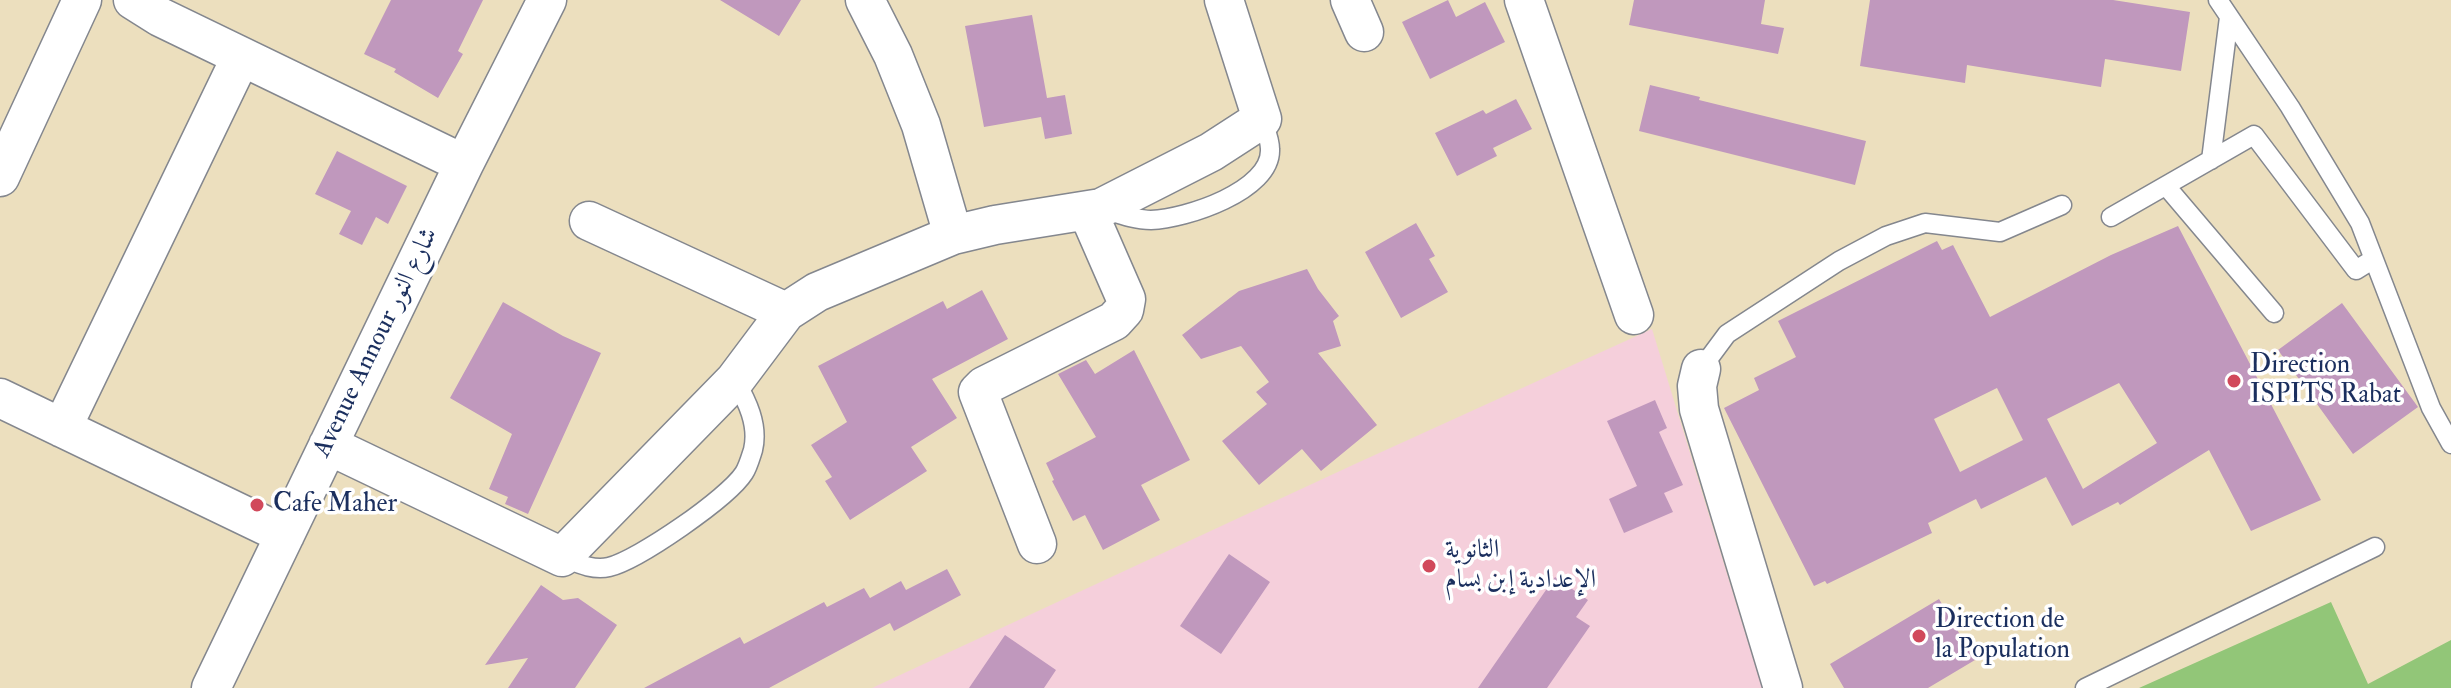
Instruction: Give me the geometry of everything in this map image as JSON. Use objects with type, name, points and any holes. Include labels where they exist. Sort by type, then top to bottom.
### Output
[{"type":"street","points":[[0,177],[82,0]]},
{"type":"street","points":[[133,0],[160,17],[464,164]]},
{"type":"street","name":"Avenue Annour شارع النور","points":[[211,688],[464,164],[547,0]]},
{"type":"street","points":[[865,0],[893,55],[921,125],[953,235]]},
{"type":"street","points":[[328,445],[562,557],[735,380],[786,312],[817,292],[953,235],[995,225],[1094,210],[1211,152],[1262,119],[1224,0]]},
{"type":"street","points":[[1524,0],[1634,315]]},
{"type":"street","points":[[62,428],[241,57]]},
{"type":"street","points":[[1037,544],[978,392],[984,386],[1114,321],[1124,310],[1126,299],[1094,210]]},
{"type":"street","points":[[589,221],[786,312]]},
{"type":"street","points":[[1701,369],[1697,386],[1699,409],[1783,688]]},
{"type":"street","points":[[0,398],[285,535]]},
{"type":"lane","points":[[2218,0],[2290,107],[2360,223],[2431,408],[2451,444]]},
{"type":"lane","points":[[2211,160],[2229,17]]},
{"type":"lane","points":[[2111,217],[2254,135],[2356,270],[2372,260]]},
{"type":"lane","points":[[2166,186],[2274,313]]},
{"type":"lane","points":[[1701,369],[1727,334],[1839,261],[1886,236],[1925,223],[2000,232],[2062,205]]},
{"type":"lane","points":[[562,557],[591,568],[608,568],[626,561],[668,536],[718,499],[744,473],[753,448],[754,426],[746,400],[735,380]]},
{"type":"lane","points":[[2085,688],[2375,547]]},
{"type":"shaded area","name":"الثانوية الإعدادية إبن بسام","points":[[1652,329],[1762,688],[872,688],[1355,464]]},
{"type":"green space","points":[[2331,602],[2368,684],[2451,640],[2451,688],[2139,688]]},
{"type":"building","points":[[391,0],[483,0],[458,51],[463,54],[438,98],[394,72],[396,69],[364,54]]},
{"type":"building","points":[[720,0],[801,0],[779,36]]},
{"type":"building","points":[[1448,0],[1456,17],[1485,2],[1505,42],[1430,79],[1402,22]]},
{"type":"building","points":[[1634,0],[1765,0],[1761,24],[1784,28],[1778,54],[1629,25]]},
{"type":"building","points":[[1870,0],[2113,0],[2190,12],[2181,71],[2105,59],[2101,87],[1967,65],[1965,83],[1860,66]]},
{"type":"building","points":[[1032,15],[1047,98],[1065,95],[1072,134],[1045,139],[1041,117],[984,127],[965,26]]},
{"type":"building","points":[[1650,85],[1866,141],[1855,185],[1639,131]]},
{"type":"building","points":[[1516,99],[1532,129],[1493,148],[1497,156],[1457,176],[1435,133],[1483,110],[1486,114]]},
{"type":"building","points":[[337,151],[407,186],[388,224],[376,217],[362,245],[339,234],[351,211],[315,194]]},
{"type":"building","points":[[1416,223],[1435,256],[1429,259],[1448,292],[1401,318],[1365,252]]},
{"type":"building","points":[[2178,226],[2321,500],[2251,531],[2209,450],[2120,505],[2118,502],[2072,526],[2046,477],[1981,509],[1976,499],[1928,523],[1932,533],[1827,584],[1825,581],[1814,586],[1724,408],[1759,390],[1754,378],[1796,357],[1778,321],[1937,241],[1942,250],[1953,245],[1990,317],[2111,255]],"holes":[[[2119,383],[2157,443],[2083,489],[2047,419]],[[1997,388],[2023,440],[1960,472],[1934,419]]]},
{"type":"building","points":[[1307,269],[1339,316],[1333,321],[1341,346],[1318,353],[1377,425],[1321,471],[1302,449],[1259,485],[1222,441],[1267,404],[1256,392],[1269,382],[1241,346],[1201,359],[1182,335],[1239,291]]},
{"type":"building","points":[[982,290],[1008,339],[932,379],[957,418],[911,447],[927,471],[850,520],[825,481],[832,477],[811,445],[847,422],[818,366],[943,301],[947,309]]},
{"type":"building","points":[[503,302],[563,336],[601,353],[528,514],[505,504],[508,497],[489,489],[512,434],[450,398]]},
{"type":"building","points":[[2342,303],[2418,407],[2353,454],[2278,350]]},
{"type":"building","points":[[1134,350],[1190,460],[1141,485],[1160,520],[1103,550],[1085,515],[1073,521],[1046,463],[1096,437],[1058,374],[1086,360],[1095,374]]},
{"type":"building","points":[[1655,400],[1667,428],[1659,432],[1683,485],[1664,493],[1673,512],[1624,533],[1609,499],[1637,486],[1607,421]]},
{"type":"building","points":[[1229,554],[1270,582],[1221,654],[1180,626]]},
{"type":"building","points":[[947,569],[961,595],[894,631],[890,623],[769,688],[644,688],[740,637],[744,644],[824,602],[827,607],[864,588],[870,598],[901,581],[906,590]]},
{"type":"building","points":[[1555,577],[1588,600],[1576,617],[1590,626],[1547,688],[1478,688]]},
{"type":"building","points":[[541,585],[563,600],[578,598],[617,625],[575,688],[508,688],[528,658],[485,665]]},
{"type":"building","name":"Direction de la Population","points":[[1939,599],[1975,660],[1928,688],[1844,688],[1830,664]]},
{"type":"building","points":[[1005,635],[1056,670],[1044,688],[969,688]]},
{"type":"place","name":"Direction ISPITS Rabat","points":[[2234,381]]},
{"type":"place","name":"Cafe Maher","points":[[257,505]]},
{"type":"place","name":"الثانوية الإعدادية إبن بسام","points":[[1429,566]]},
{"type":"place","name":"Direction de la Population","points":[[1919,636]]}]
